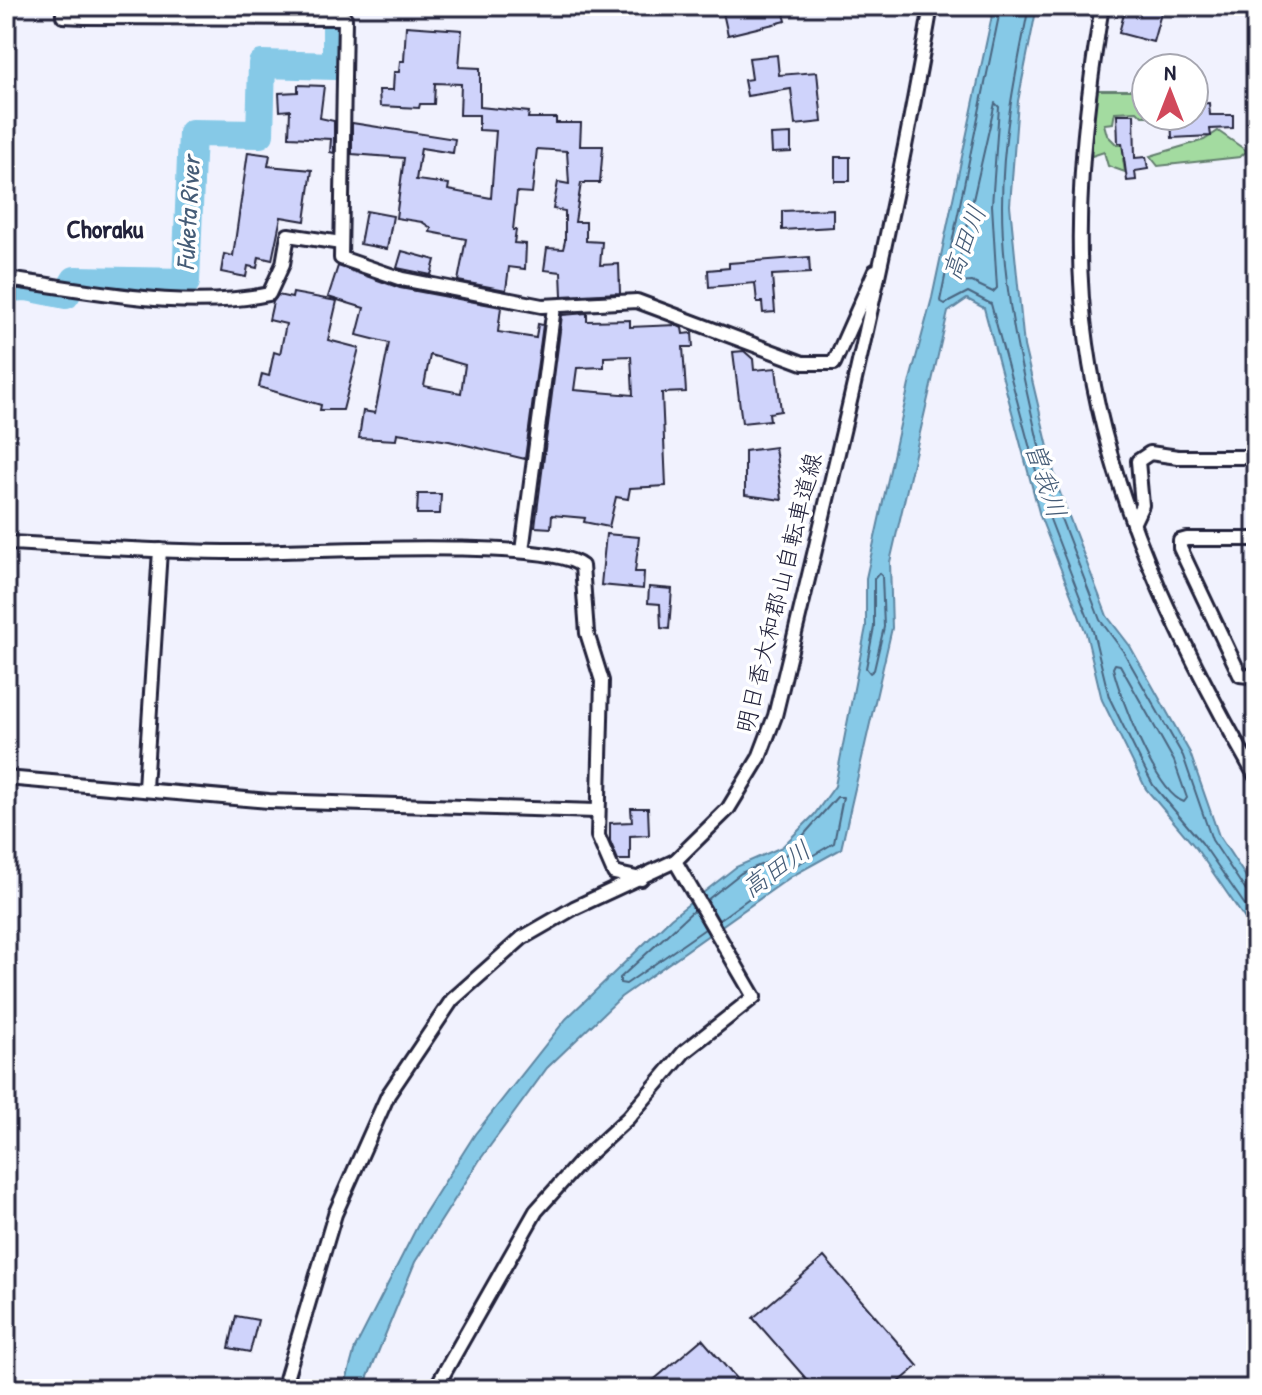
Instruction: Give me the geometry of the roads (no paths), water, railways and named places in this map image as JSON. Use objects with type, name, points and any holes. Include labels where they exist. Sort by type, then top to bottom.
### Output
[{"type":"street","points":[[63,6],[63,16],[84,17],[345,18],[341,258],[402,279],[554,307],[597,301],[637,301],[803,363],[834,363],[884,253]]},
{"type":"street","name":"明日香大和郡山自転車道線","points":[[283,1389],[335,1214],[388,1095],[452,1000],[522,938],[574,908],[677,864],[728,809],[759,758],[775,716],[884,253],[931,6]]},
{"type":"street","points":[[1102,6],[1093,58],[1081,202],[1081,271],[1086,343],[1096,398],[1133,524],[1179,633],[1256,777]]},
{"type":"street","points":[[6,279],[69,288],[232,302],[269,294],[283,264],[288,235],[341,243]]},
{"type":"street","points":[[522,551],[554,307]]},
{"type":"street","points":[[1133,524],[1142,505],[1138,461],[1150,453],[1178,457],[1256,457]]},
{"type":"street","points":[[1256,539],[1180,541],[1180,548],[1240,675],[1256,677]]},
{"type":"street","points":[[6,543],[160,550],[522,551],[573,558],[582,566],[587,633],[602,681],[596,811],[598,836],[614,873],[641,879]]},
{"type":"street","points":[[145,788],[160,550]]},
{"type":"street","points":[[6,778],[269,801],[596,811]]},
{"type":"street","points":[[435,1389],[536,1211],[579,1163],[628,1118],[684,1052],[754,997],[677,864]]},
{"type":"water","points":[[994,6],[1037,6],[1018,101],[1010,205],[1024,346],[1057,485],[1107,616],[1130,646],[1190,753],[1219,836],[1256,892],[1256,935],[1196,848],[1146,789],[1102,700],[1086,633],[1040,516],[984,308],[967,299],[948,312],[890,562],[892,628],[841,849],[792,876],[621,997],[547,1068],[479,1161],[415,1262],[363,1389],[344,1389],[355,1348],[421,1219],[475,1134],[566,1019],[671,918],[736,867],[782,847],[814,815],[835,786],[866,627],[866,578],[910,380],[932,298]]},
{"type":"waterway","name":"Fuketa River","points":[[6,288],[27,287],[66,295],[75,280],[186,282],[192,133],[260,134],[262,64],[336,66],[336,6]]},
{"type":"waterway","points":[[6,1226],[12,1225]]},
{"type":"district","name":"Choraku","points":[[105,229]]},
{"type":"water label","name":"高田川","points":[[964,243]]},
{"type":"water label","name":"曽我川","points":[[1046,480]]},
{"type":"water label","name":"高田川","points":[[776,869]]}]
